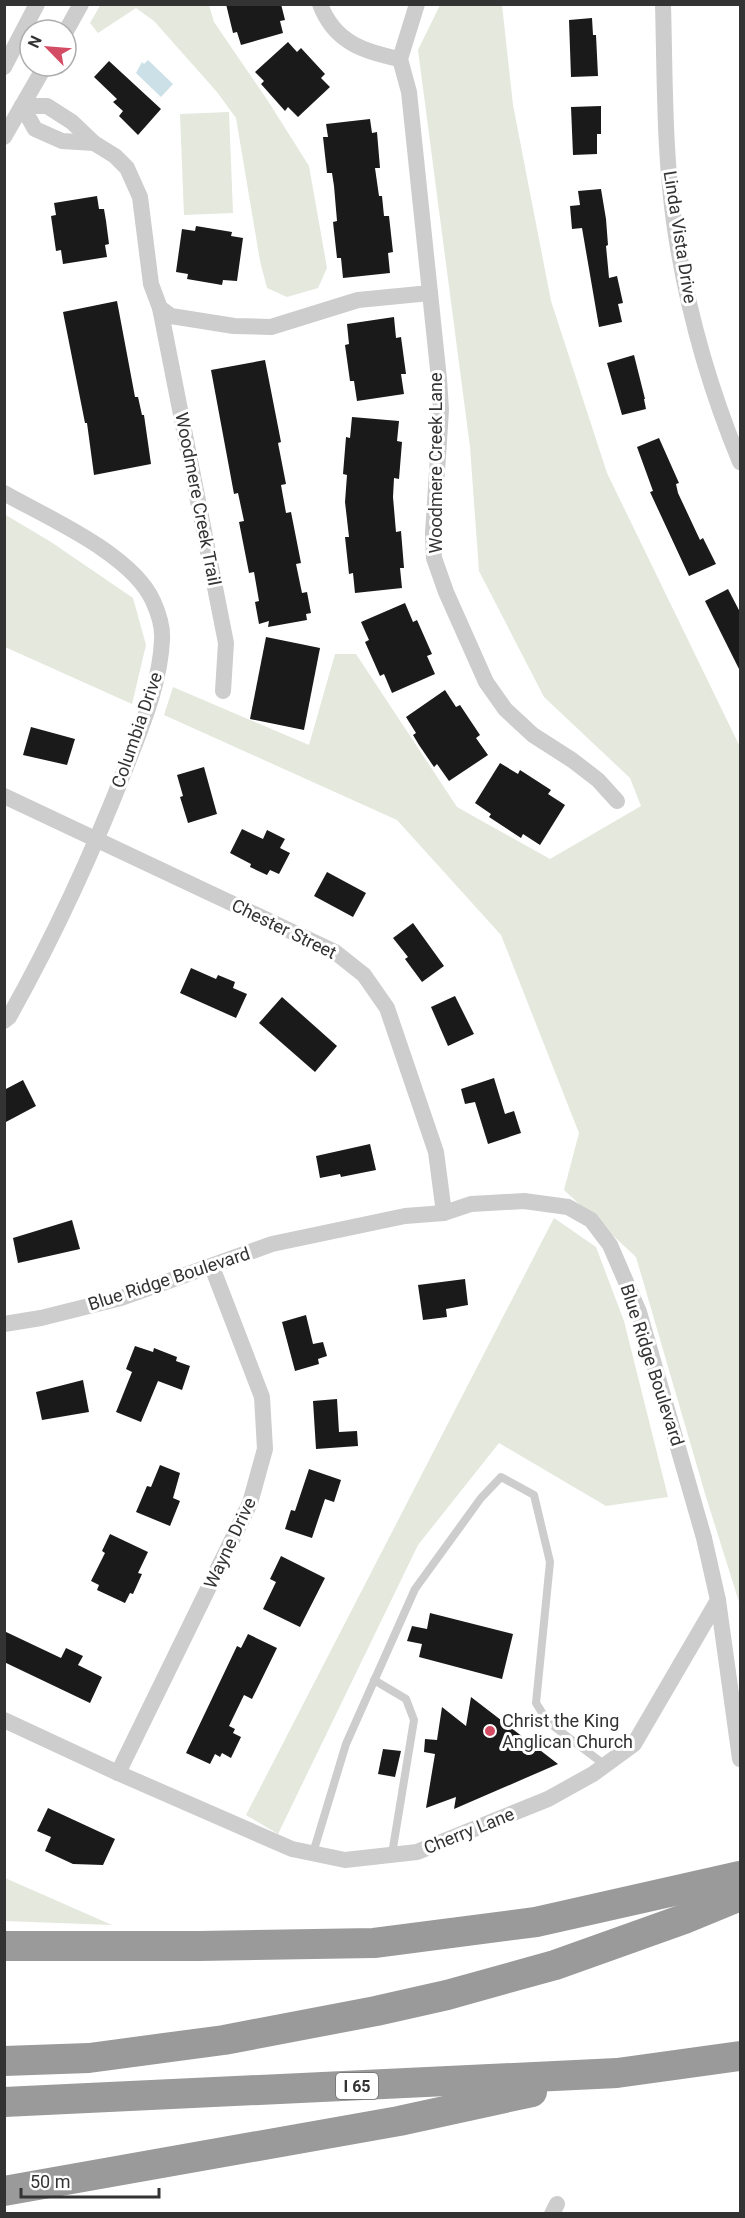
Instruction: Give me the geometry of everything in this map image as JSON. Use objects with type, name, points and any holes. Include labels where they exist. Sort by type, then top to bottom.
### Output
[{"type":"highway","points":[[4,2061],[89,2058],[190,2045],[376,2011],[447,1995],[555,1965],[741,1876]]},
{"type":"highway","points":[[4,1946],[199,1947],[374,1943],[741,1896]]},
{"type":"highway","name":"I 65","points":[[4,2102],[618,2073],[741,2056]]},
{"type":"highway","points":[[4,2191],[399,2121],[618,2073]]},
{"type":"street","points":[[4,67],[37,4]]},
{"type":"street","points":[[73,18],[81,4]]},
{"type":"street","points":[[320,4],[333,26],[359,49],[400,59],[417,4]]},
{"type":"street","name":"Linda Vista Drive","points":[[663,4],[669,171],[684,283],[711,385],[741,462]]},
{"type":"street","name":"Woodmere Creek Lane","points":[[400,59],[409,92],[441,410],[433,533],[434,558],[446,592],[486,682],[505,709],[533,735],[598,780],[617,801]]},
{"type":"street","points":[[4,137],[38,78]]},
{"type":"street","points":[[22,106],[35,129],[62,141],[94,143]]},
{"type":"street","name":"Woodmere Creek Trail","points":[[22,106],[47,106],[72,122],[94,143],[115,156],[127,168],[140,197],[151,284],[160,308],[226,643],[223,691]]},
{"type":"street","points":[[160,308],[171,316],[180,318],[253,328],[271,327],[358,300],[430,293]]},
{"type":"street","name":"Columbia Drive","points":[[4,493],[104,550],[121,563],[147,590],[154,601],[163,638],[156,679],[145,718],[97,839],[44,955],[9,1017],[4,1021]]},
{"type":"street","name":"Chester Street","points":[[4,796],[335,952],[364,975],[387,1008],[436,1152],[444,1213]]},
{"type":"street","name":"Blue Ridge Boulevard","points":[[4,1324],[41,1318],[121,1298],[272,1244],[405,1216],[444,1213],[471,1204],[524,1202],[568,1207],[591,1220],[610,1245],[639,1312],[704,1538],[718,1600],[741,1759]]},
{"type":"street","name":"Wayne Drive","points":[[118,1773],[250,1503],[265,1449],[262,1397],[212,1267]]},
{"type":"street","name":"Cherry Lane","points":[[4,1720],[292,1850],[345,1860],[417,1852],[548,1799],[606,1765],[634,1744],[718,1600]]},
{"type":"lane","points":[[313,1853],[346,1744],[415,1590],[481,1498],[501,1477],[534,1495],[550,1562],[536,1703],[548,1722],[606,1765]]},
{"type":"lane","points":[[374,1680],[406,1699],[414,1720],[392,1854]]},
{"type":"shaded area","points":[[101,4],[209,5],[214,22],[309,166],[327,268],[318,288],[287,297],[267,288],[260,261],[236,118],[217,92],[154,21],[136,8],[98,33],[90,23]]},
{"type":"shaded area","points":[[440,5],[502,5],[513,105],[551,301],[607,473],[740,747],[740,1605],[636,1257],[564,1190],[579,1133],[501,935],[397,820],[164,715],[173,687],[309,745],[335,654],[356,654],[457,807],[550,859],[641,806],[630,778],[544,697],[479,571],[470,447],[418,50]]},
{"type":"shaded area","points":[[148,60],[173,84],[161,97],[136,73],[142,62],[144,64]]},
{"type":"shaded area","points":[[229,112],[233,213],[184,215],[180,114]]},
{"type":"shaded area","points":[[4,514],[51,542],[133,598],[146,645],[132,704],[5,647]]},
{"type":"shaded area","points":[[554,1218],[596,1247],[624,1321],[668,1497],[606,1506],[499,1443],[418,1545],[278,1834],[246,1815]]},
{"type":"shaded area","points":[[5,1878],[112,1925],[5,1921]]},
{"type":"building","points":[[226,4],[281,4],[285,20],[280,21],[283,33],[241,45],[237,32],[233,33]]},
{"type":"building","points":[[592,18],[593,35],[596,35],[598,76],[571,77],[569,20]]},
{"type":"building","points":[[288,42],[297,52],[301,48],[325,74],[321,78],[330,87],[298,117],[288,107],[285,111],[261,84],[264,81],[255,72]]},
{"type":"building","points":[[109,61],[161,109],[138,135],[119,116],[123,111],[113,102],[117,99],[94,77]]},
{"type":"building","points":[[601,106],[601,134],[597,134],[597,154],[573,155],[571,107]]},
{"type":"building","points":[[370,119],[372,133],[377,132],[380,168],[375,168],[379,196],[382,196],[384,216],[389,216],[393,252],[388,253],[390,273],[343,278],[341,258],[337,258],[333,222],[337,221],[334,186],[332,173],[327,173],[323,137],[328,137],[326,124]]},
{"type":"building","points":[[601,189],[606,219],[609,278],[617,276],[623,303],[618,304],[622,322],[599,327],[582,228],[572,229],[570,206],[580,205],[578,191]]},
{"type":"building","points":[[97,196],[99,209],[104,209],[106,221],[109,244],[105,245],[107,257],[63,264],[61,250],[56,251],[51,216],[56,215],[54,203]]},
{"type":"building","points":[[196,226],[232,232],[231,236],[243,238],[237,281],[223,280],[222,285],[187,279],[188,274],[176,272],[182,229],[195,231]]},
{"type":"building","points":[[117,301],[135,397],[138,397],[142,415],[144,415],[151,464],[94,475],[87,423],[85,423],[63,312]]},
{"type":"building","points":[[394,317],[396,338],[401,337],[406,374],[401,374],[404,394],[357,401],[354,381],[350,381],[345,345],[349,344],[347,324]]},
{"type":"building","points":[[634,355],[646,409],[622,415],[607,363]]},
{"type":"building","points":[[265,360],[281,442],[278,443],[286,484],[281,485],[286,513],[291,512],[301,563],[296,564],[302,593],[307,592],[311,613],[306,614],[307,620],[268,627],[269,621],[259,624],[255,602],[259,601],[254,572],[249,573],[239,522],[244,521],[238,493],[234,494],[211,370]]},
{"type":"building","points":[[352,417],[399,421],[397,441],[402,442],[399,479],[394,478],[393,497],[396,532],[401,531],[404,568],[400,568],[402,588],[355,593],[353,573],[349,574],[345,537],[349,537],[345,502],[347,475],[343,474],[346,437],[350,438]]},
{"type":"building","points":[[659,438],[679,483],[676,484],[678,493],[700,540],[703,538],[716,564],[689,576],[650,492],[653,491],[637,447]]},
{"type":"building","points":[[728,589],[741,614],[741,673],[705,601]]},
{"type":"building","points":[[405,603],[413,622],[417,620],[432,654],[427,656],[435,674],[392,693],[384,674],[380,676],[365,642],[369,640],[361,622]]},
{"type":"building","points":[[266,637],[320,648],[304,730],[250,719]]},
{"type":"building","points":[[445,690],[456,707],[460,705],[480,735],[476,738],[488,755],[449,781],[437,764],[434,767],[419,745],[413,735],[416,733],[406,717]]},
{"type":"building","points":[[31,727],[75,739],[67,765],[23,755]]},
{"type":"building","points":[[500,763],[518,774],[520,770],[551,790],[548,794],[565,805],[540,845],[523,834],[521,838],[489,817],[491,814],[475,803]]},
{"type":"building","points":[[204,767],[217,814],[188,823],[180,797],[183,796],[177,775]]},
{"type":"building","points":[[242,829],[263,839],[267,830],[285,839],[280,848],[290,853],[279,874],[270,870],[267,875],[250,867],[251,864],[230,853]]},
{"type":"building","points":[[327,872],[366,893],[353,917],[314,896]]},
{"type":"building","points":[[413,923],[444,966],[422,982],[405,959],[408,957],[393,938]]},
{"type":"building","points":[[191,968],[216,979],[218,975],[235,982],[233,988],[247,994],[236,1018],[180,993]]},
{"type":"building","points":[[455,996],[474,1034],[448,1046],[431,1007]]},
{"type":"building","points":[[282,997],[337,1046],[315,1072],[259,1023]]},
{"type":"building","points":[[494,1078],[505,1114],[514,1111],[521,1133],[488,1144],[475,1102],[465,1104],[461,1089]]},
{"type":"building","points":[[23,1080],[36,1106],[4,1123],[4,1090]]},
{"type":"building","points":[[370,1144],[376,1170],[341,1177],[340,1174],[320,1178],[316,1156]]},
{"type":"building","points":[[72,1220],[80,1249],[18,1263],[13,1238]]},
{"type":"building","points":[[465,1279],[468,1305],[446,1309],[447,1317],[423,1320],[418,1285]]},
{"type":"building","points":[[306,1315],[313,1344],[323,1342],[327,1356],[318,1359],[319,1364],[295,1371],[282,1322]]},
{"type":"building","points":[[135,1346],[153,1352],[154,1348],[177,1357],[176,1361],[190,1366],[182,1390],[158,1381],[141,1422],[116,1412],[132,1372],[126,1369]]},
{"type":"building","points":[[83,1380],[89,1412],[42,1420],[36,1392]]},
{"type":"building","points":[[337,1399],[339,1432],[357,1431],[358,1446],[316,1449],[313,1401]]},
{"type":"building","points":[[160,1465],[180,1473],[173,1498],[180,1501],[170,1526],[136,1512],[147,1486],[151,1487]]},
{"type":"building","points":[[309,1469],[341,1480],[334,1502],[325,1499],[312,1538],[285,1529],[291,1510],[295,1511]]},
{"type":"building","points":[[110,1534],[148,1552],[138,1573],[142,1574],[133,1594],[130,1593],[125,1603],[97,1590],[99,1585],[91,1581],[105,1553],[102,1551]]},
{"type":"building","points":[[281,1556],[325,1578],[300,1627],[263,1609],[276,1582],[270,1579]]},
{"type":"building","points":[[430,1613],[513,1634],[502,1679],[419,1657],[422,1644],[407,1641],[412,1626],[427,1629]]},
{"type":"building","points":[[4,1631],[61,1658],[66,1648],[83,1656],[78,1665],[102,1677],[90,1703],[4,1662]]},
{"type":"building","points":[[248,1634],[277,1648],[252,1699],[244,1695],[229,1726],[235,1729],[233,1733],[241,1737],[231,1758],[222,1753],[220,1757],[215,1754],[210,1764],[186,1753],[237,1646],[241,1648]]},
{"type":"building","name":"Christ the King Anglican Church","points":[[471,1697],[558,1764],[454,1809],[456,1797],[426,1808],[435,1754],[424,1752],[425,1739],[437,1740],[442,1707],[466,1726]]},
{"type":"building","points":[[383,1749],[401,1751],[395,1777],[378,1774]]},
{"type":"building","points":[[48,1808],[115,1839],[103,1865],[73,1864],[45,1851],[51,1837],[37,1831]]},
{"type":"place","name":"Christ the King Anglican Church","points":[[490,1731]]}]
